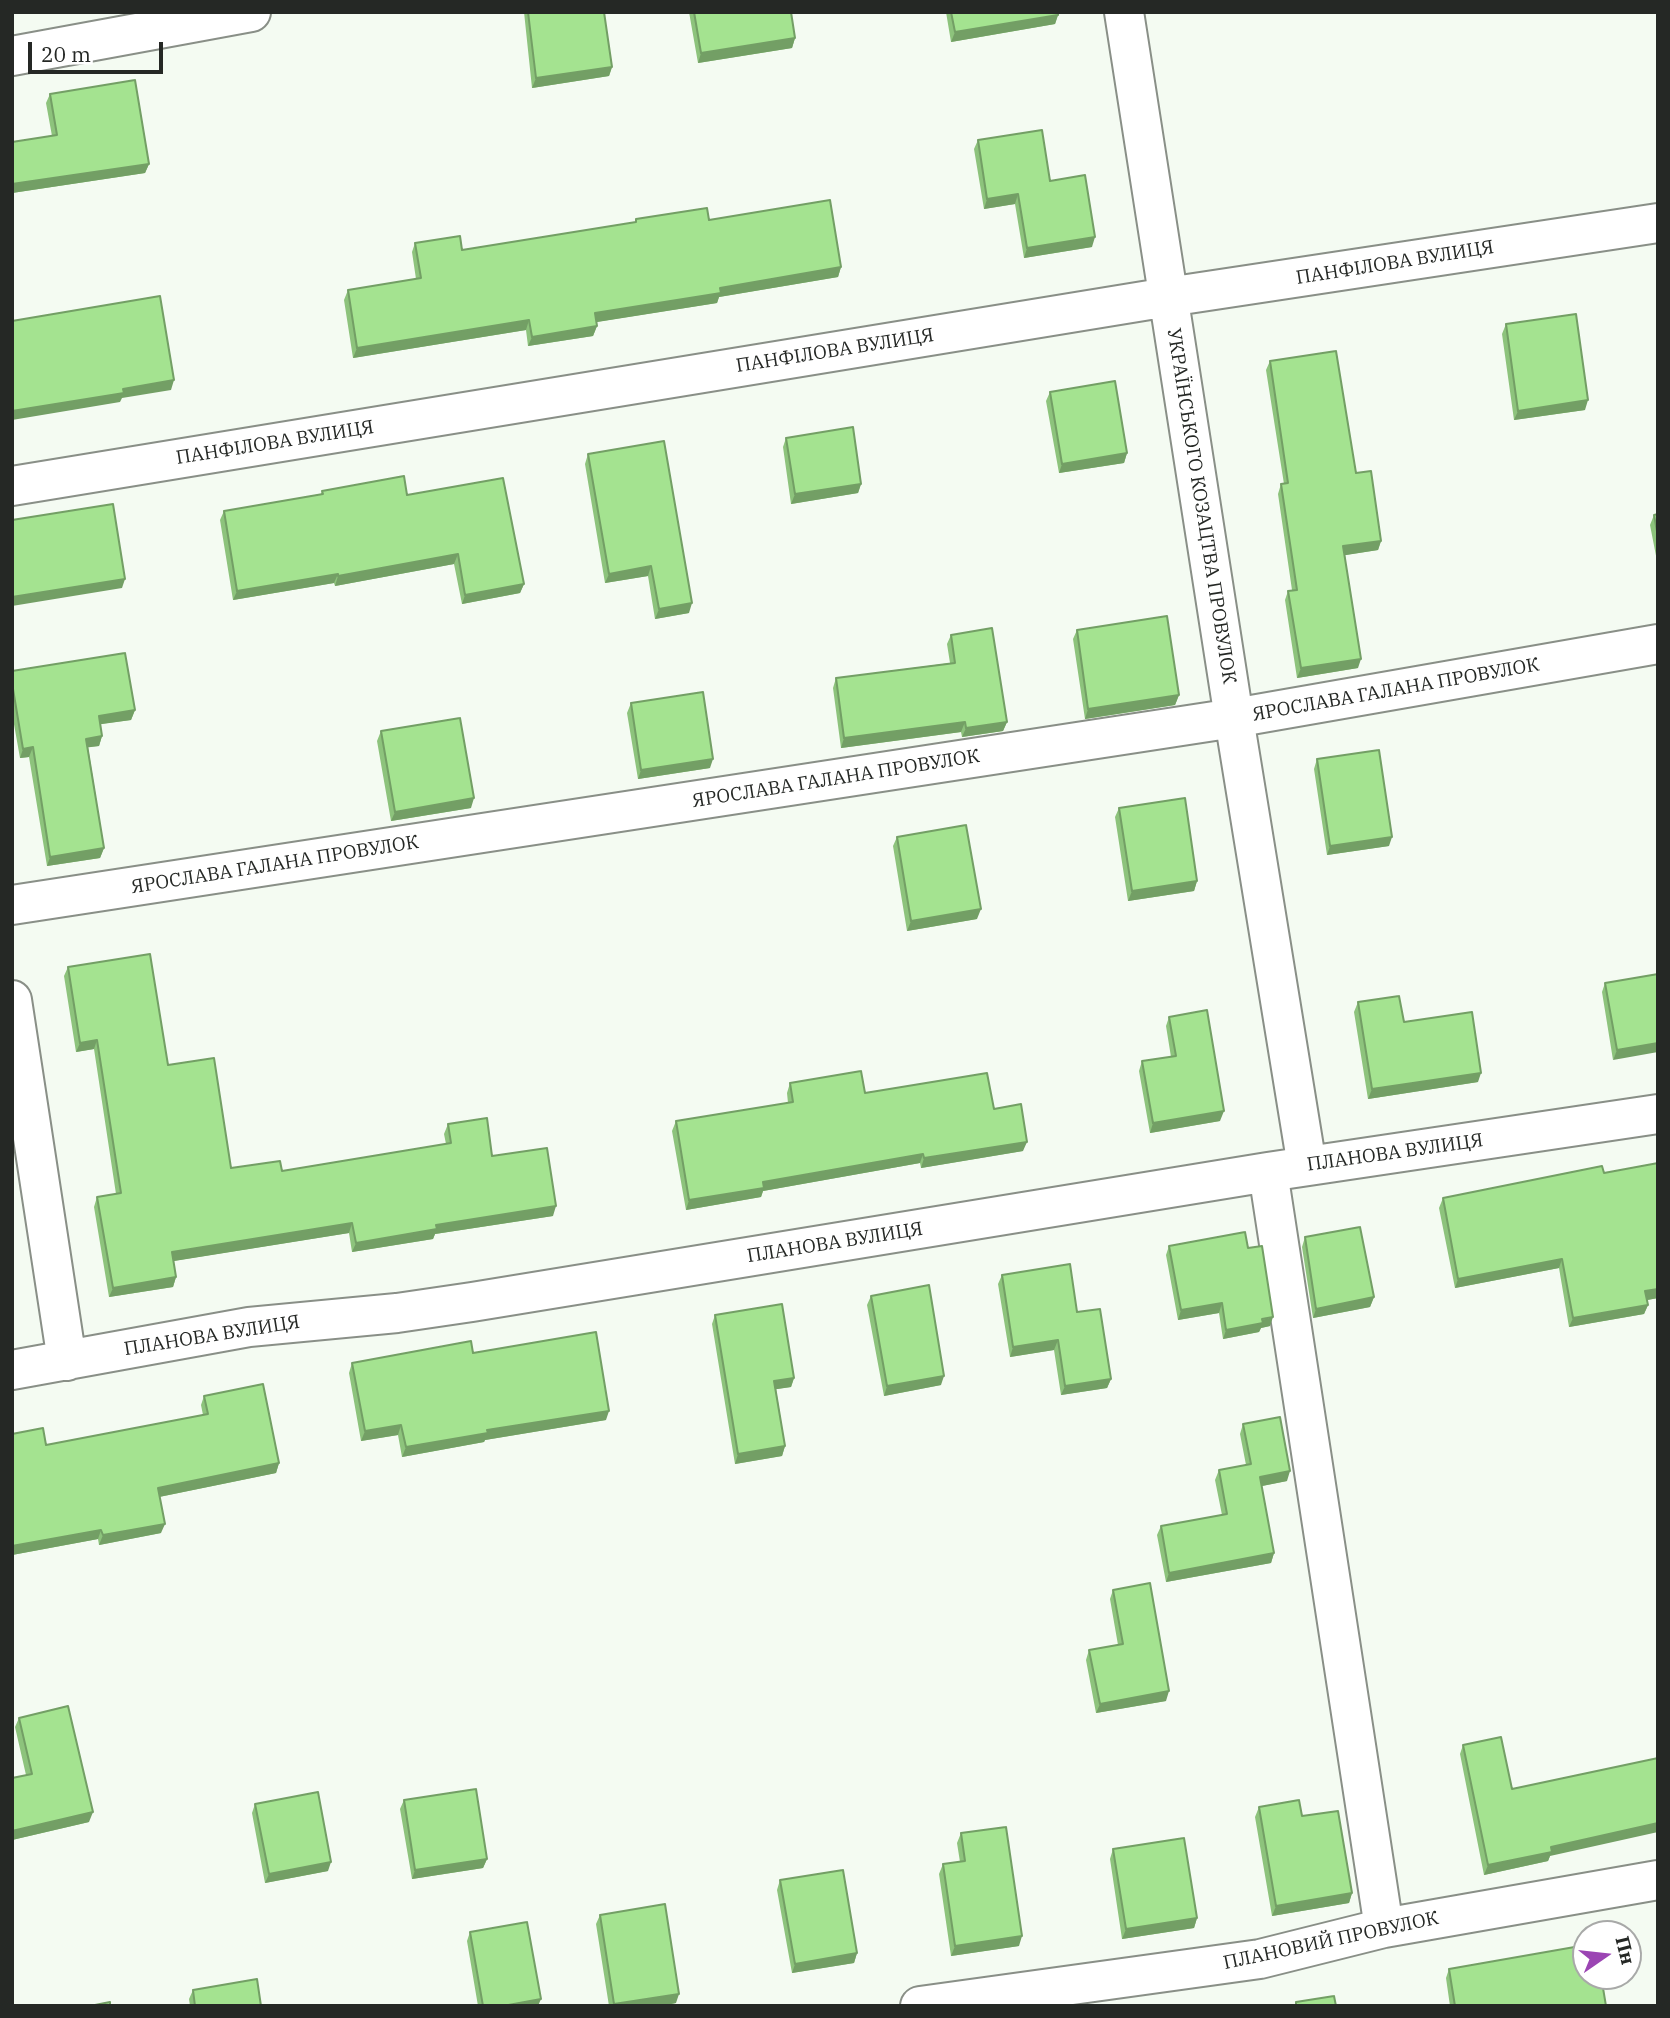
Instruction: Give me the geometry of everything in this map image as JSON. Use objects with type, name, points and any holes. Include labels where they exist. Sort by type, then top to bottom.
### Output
[{"type":"street","points":[[12,56],[251,12]]},
{"type":"street","name":"УКРАЇНСЬКОГО КОЗАЦТВА ПРОВУЛОК","points":[[1124,12],[1307,1166]]},
{"type":"street","name":"ПАНФІЛОВА ВУЛИЦЯ","points":[[12,486],[1168,297],[1658,223]]},
{"type":"street","name":"ЯРОСЛАВА ГАЛАНА ПРОВУЛОК","points":[[12,905],[1234,718],[1658,644]]},
{"type":"street","points":[[12,1000],[67,1361]]},
{"type":"street","name":"ПЛАНОВА ВУЛИЦЯ","points":[[12,1370],[249,1327],[397,1313],[472,1302],[1268,1172],[1658,1114]]},
{"type":"street","points":[[1268,1172],[1384,1928]]},
{"type":"street","name":"ПЛАНОВИЙ ПРОВУЛОК","points":[[920,2006],[1260,1959],[1384,1928],[1658,1880]]},
{"type":"building","points":[[528,12],[604,12],[612,67],[536,78]]},
{"type":"building","points":[[694,12],[791,12],[795,38],[701,53]]},
{"type":"building","points":[[951,12],[1058,12],[1058,15],[955,32]]},
{"type":"building","points":[[135,80],[149,164],[12,184],[12,142],[57,135],[50,94]]},
{"type":"building","points":[[1042,130],[1050,181],[1085,175],[1095,237],[1027,248],[1018,194],[987,199],[978,140]]},
{"type":"building","points":[[830,200],[841,267],[720,288],[721,293],[595,313],[597,326],[532,337],[529,320],[357,348],[348,290],[421,278],[415,243],[460,236],[462,250],[707,208],[709,220]]},
{"type":"building","points":[[160,296],[174,380],[123,389],[124,393],[12,411],[12,321]]},
{"type":"building","points":[[1576,314],[1588,400],[1518,411],[1506,324]]},
{"type":"building","points":[[1336,351],[1356,473],[1371,471],[1381,541],[1343,546],[1361,659],[1301,668],[1288,591],[1297,590],[1281,484],[1288,483],[1270,361]]},
{"type":"building","points":[[1115,381],[1127,453],[1062,464],[1050,392]]},
{"type":"building","points":[[853,427],[861,484],[795,494],[786,438]]},
{"type":"building","points":[[664,441],[692,603],[659,609],[651,566],[609,574],[588,454]]},
{"type":"building","points":[[404,476],[407,495],[503,478],[524,584],[465,595],[458,554],[237,591],[224,511],[323,494],[322,491]]},
{"type":"building","points":[[113,504],[125,579],[12,597],[12,520]]},
{"type":"building","points":[[1658,514],[1658,537],[1654,515]]},
{"type":"building","points":[[1167,616],[1179,695],[1088,709],[1077,630]]},
{"type":"building","points":[[992,628],[1007,722],[966,728],[965,722],[844,738],[836,678],[955,663],[951,635]]},
{"type":"building","points":[[125,653],[135,710],[99,716],[102,736],[86,739],[104,848],[50,857],[33,747],[23,749],[12,671]]},
{"type":"building","points":[[703,692],[713,759],[641,770],[631,703]]},
{"type":"building","points":[[460,718],[474,798],[395,812],[381,731]]},
{"type":"building","points":[[1379,750],[1392,837],[1330,846],[1317,759]]},
{"type":"building","points":[[1185,798],[1197,881],[1132,891],[1119,808]]},
{"type":"building","points":[[966,825],[981,909],[911,921],[897,837]]},
{"type":"building","points":[[150,954],[168,1065],[214,1058],[231,1168],[280,1161],[282,1171],[451,1143],[448,1124],[487,1118],[492,1156],[547,1148],[556,1206],[436,1225],[437,1229],[356,1243],[352,1223],[172,1252],[176,1277],[113,1288],[97,1197],[121,1193],[97,1040],[80,1043],[68,967]]},
{"type":"building","points":[[1658,974],[1658,1043],[1617,1050],[1605,983]]},
{"type":"building","points":[[1399,996],[1404,1022],[1472,1012],[1481,1073],[1372,1089],[1358,1002]]},
{"type":"building","points":[[1207,1010],[1224,1111],[1153,1123],[1142,1061],[1176,1056],[1169,1017]]},
{"type":"building","points":[[861,1071],[865,1093],[987,1073],[994,1109],[1021,1104],[1027,1142],[924,1158],[923,1154],[763,1182],[764,1188],[689,1200],[676,1121],[793,1102],[790,1083]]},
{"type":"building","points":[[1658,1163],[1658,1289],[1645,1291],[1648,1305],[1573,1318],[1562,1259],[1458,1279],[1443,1198],[1602,1166],[1604,1173]]},
{"type":"building","points":[[1360,1227],[1374,1297],[1316,1309],[1305,1237]]},
{"type":"building","points":[[1245,1232],[1248,1248],[1262,1246],[1273,1317],[1262,1319],[1263,1323],[1226,1330],[1222,1303],[1181,1310],[1169,1246]]},
{"type":"building","points":[[1070,1264],[1077,1312],[1100,1309],[1111,1379],[1065,1386],[1058,1340],[1013,1347],[1002,1275]]},
{"type":"building","points":[[929,1285],[944,1376],[887,1386],[871,1296]]},
{"type":"building","points":[[782,1304],[794,1378],[774,1381],[785,1446],[738,1454],[715,1315]]},
{"type":"building","points":[[596,1332],[609,1411],[487,1430],[488,1433],[406,1447],[401,1425],[365,1431],[352,1363],[471,1341],[473,1353]]},
{"type":"building","points":[[263,1384],[279,1463],[158,1488],[165,1524],[103,1535],[101,1530],[12,1546],[12,1434],[43,1428],[46,1445],[208,1414],[204,1396]]},
{"type":"building","points":[[1280,1417],[1290,1471],[1260,1477],[1274,1553],[1169,1573],[1161,1526],[1227,1514],[1219,1470],[1251,1464],[1243,1424]]},
{"type":"building","points":[[1150,1583],[1169,1691],[1100,1704],[1089,1650],[1123,1644],[1113,1590]]},
{"type":"building","points":[[68,1706],[93,1812],[12,1831],[12,1778],[32,1774],[19,1718]]},
{"type":"building","points":[[1501,1737],[1512,1789],[1658,1758],[1658,1823],[1551,1847],[1552,1852],[1488,1865],[1463,1745]]},
{"type":"building","points":[[476,1789],[487,1859],[415,1870],[404,1800]]},
{"type":"building","points":[[318,1792],[331,1862],[269,1874],[255,1804]]},
{"type":"building","points":[[1299,1800],[1302,1816],[1338,1811],[1352,1893],[1276,1906],[1259,1807]]},
{"type":"building","points":[[1006,1827],[1022,1936],[955,1946],[943,1864],[965,1861],[961,1833]]},
{"type":"building","points":[[1184,1838],[1197,1918],[1126,1929],[1113,1849]]},
{"type":"building","points":[[843,1870],[857,1953],[795,1964],[780,1880]]},
{"type":"building","points":[[665,1904],[679,1994],[614,2004],[600,1915]]},
{"type":"building","points":[[527,1922],[541,1999],[503,2006],[483,2006],[470,1932]]},
{"type":"building","points":[[1572,1947],[1572,1990],[1603,1990],[1606,2006],[1455,2006],[1449,1969]]},
{"type":"building","points":[[257,1979],[261,2006],[195,2006],[193,1990]]},
{"type":"building","points":[[1334,1996],[1336,2006],[1296,2006],[1296,2002]]},
{"type":"building","points":[[110,2002],[110,2006],[90,2006]]}]
